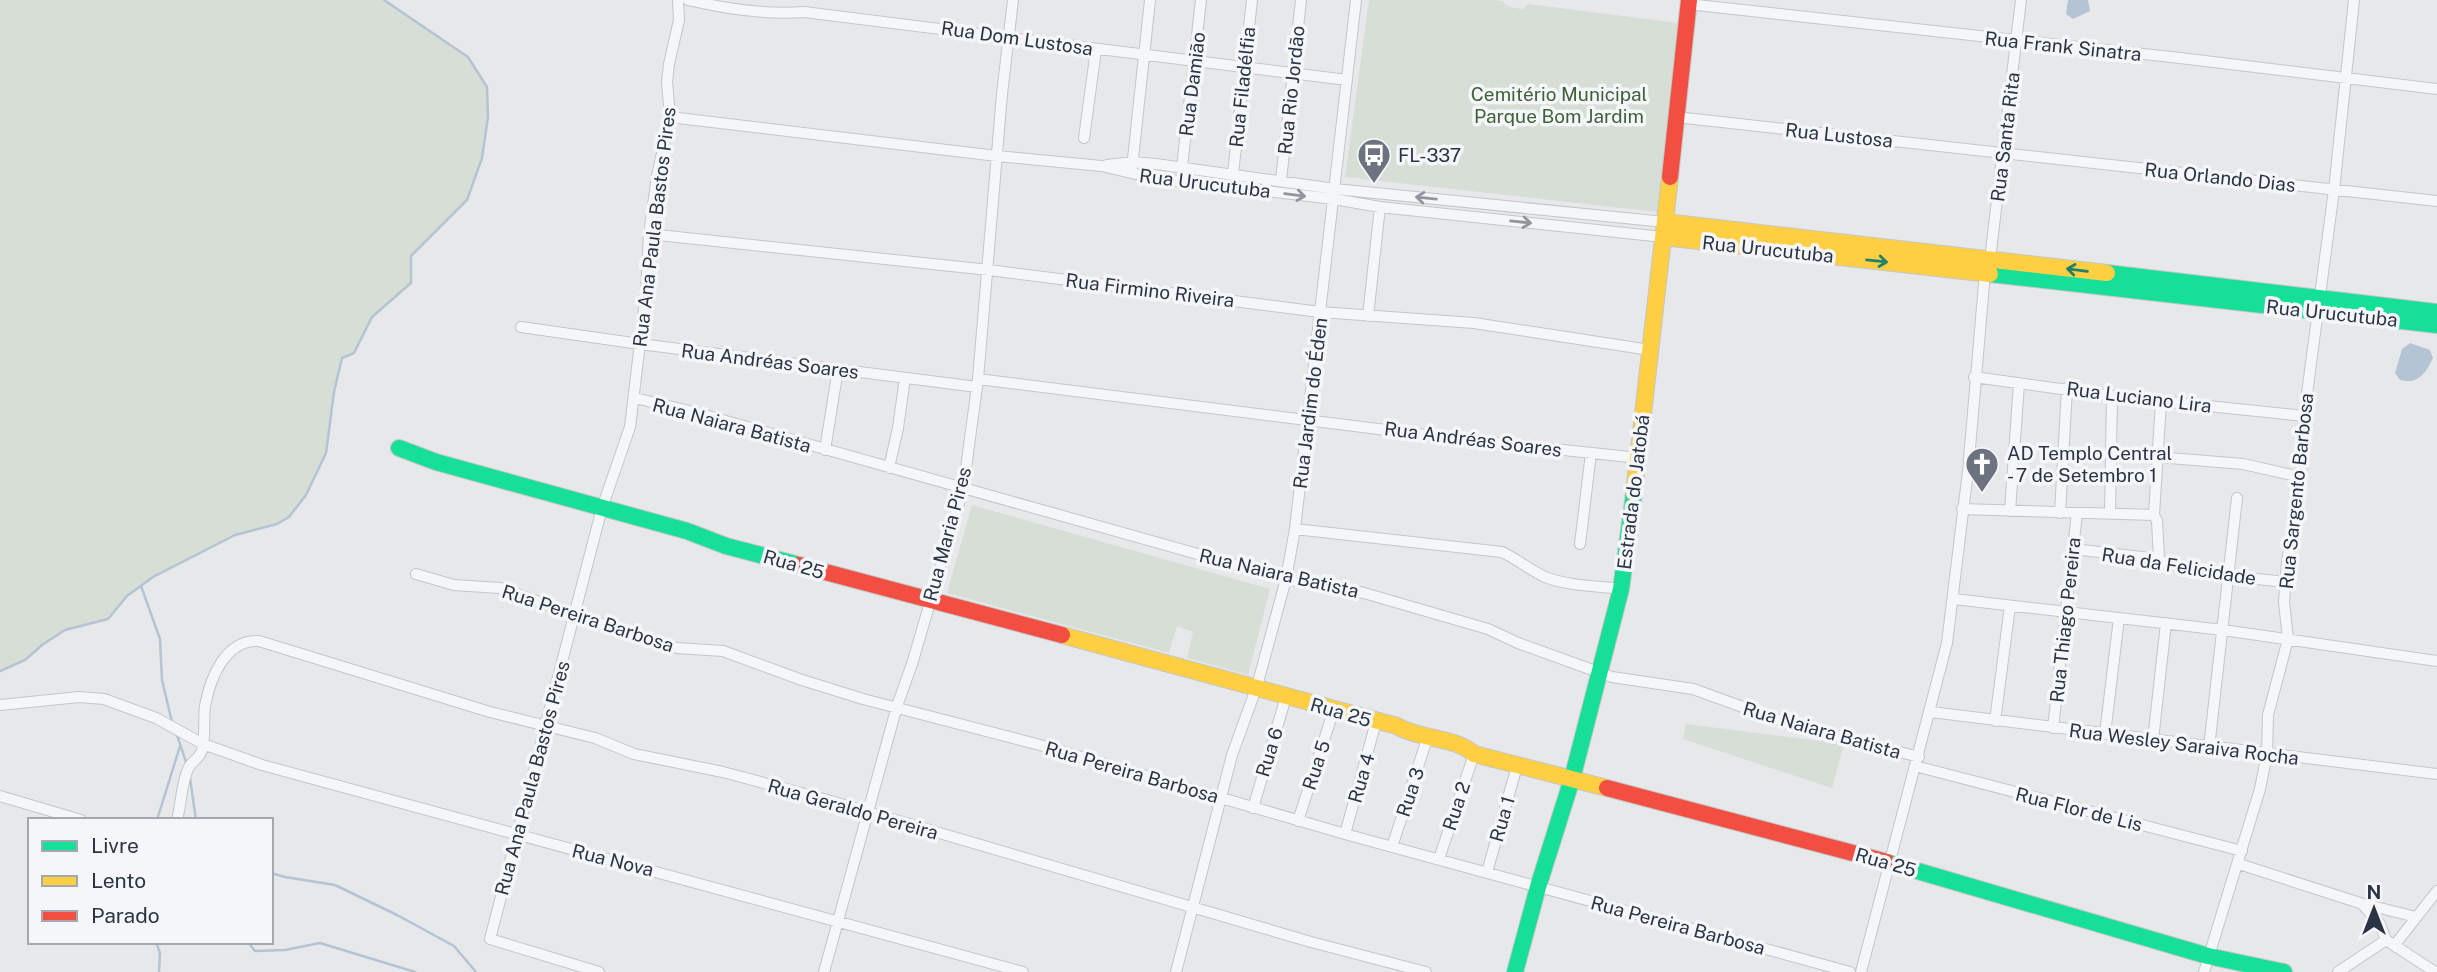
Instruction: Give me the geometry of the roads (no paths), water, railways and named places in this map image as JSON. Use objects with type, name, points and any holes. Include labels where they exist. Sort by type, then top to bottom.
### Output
[{"type":"street","name":"Rua Ana Paula Bastos Pires","points":[[599,972],[489,939],[602,508],[630,427],[635,398],[649,234],[657,176],[670,117],[667,82],[678,20],[678,0]]},
{"type":"street","name":"Rua Dom Lustosa","points":[[688,0],[726,8],[783,14],[804,12],[1347,79]]},
{"type":"street","name":"Rua Maria Pires","points":[[824,972],[897,706],[963,490],[978,383],[1013,0]]},
{"type":"street","points":[[1130,174],[1150,0]]},
{"type":"street","name":"Rua Damião","points":[[1182,167],[1201,0]]},
{"type":"street","name":"Rua Filadélfia","points":[[1233,174],[1252,0]]},
{"type":"street","name":"Rua Rio Jordão","points":[[1281,180],[1301,0]]},
{"type":"street","name":"Rua Jardim do Éden","points":[[1176,972],[1232,755],[1257,686],[1286,579],[1308,419],[1356,0]]},
{"type":"street","name":"Rua Santa Rita","points":[[1861,972],[1947,643],[1954,599],[1974,377],[2021,0]]},
{"type":"street","name":"Rua Sargento Barbosa","points":[[2206,964],[2260,789],[2267,754],[2268,715],[2288,639],[2284,602],[2286,582],[2301,477],[2304,416],[2334,190],[2354,0]]},
{"type":"street","name":"Rua Frank Sinatra","points":[[1689,2],[2437,89]]},
{"type":"street","name":"Estrada do Jatobá","points":[[1516,972],[1538,887],[1572,779],[1621,589],[1639,458],[1689,2]]},
{"type":"street","points":[[1084,138],[1096,50]]},
{"type":"street","name":"Rua Urucutuba","points":[[670,117],[1101,166],[1130,174],[1987,266],[2318,305],[2437,324]]},
{"type":"street","name":"Rua Lustosa","points":[[1676,117],[2002,153]]},
{"type":"street","name":"Rua Orlando Dias","points":[[2002,153],[2437,201]]},
{"type":"street","name":"Rua Urucutuba","points":[[1101,166],[1133,162],[1281,180],[1380,207],[1664,230]]},
{"type":"street","points":[[1368,316],[1380,207]]},
{"type":"street","name":"Rua Firmino Riveira","points":[[649,234],[989,270],[1320,312],[1474,323],[1650,350]]},
{"type":"street","name":"Rua Urucutuba","points":[[2318,305],[2437,312]]},
{"type":"street","name":"Rua Andréas Soares","points":[[521,327],[905,378],[978,383],[1639,458]]},
{"type":"street","points":[[825,450],[838,369]]},
{"type":"street","name":"Rua Luciano Lira","points":[[1974,377],[2112,396],[2304,416]]},
{"type":"street","points":[[889,468],[905,378]]},
{"type":"street","points":[[2010,511],[2019,383]]},
{"type":"street","points":[[2060,513],[2067,388]]},
{"type":"street","points":[[2110,514],[2112,396]]},
{"type":"street","name":"Rua Naiara Batista","points":[[635,398],[694,412],[1286,579],[1364,593],[1470,623],[1612,677],[1693,689],[1787,723],[1917,762]]},
{"type":"street","points":[[2159,559],[2158,521],[2154,515],[2161,401]]},
{"type":"street","name":"Rua 25","points":[[399,448],[436,462],[687,531],[726,546],[1257,686],[1286,697],[1466,747],[1474,754],[1517,766],[1652,797],[1891,863],[2206,964],[2284,972]]},
{"type":"street","points":[[1580,544],[1591,453]]},
{"type":"street","points":[[2158,457],[2243,464],[2301,477]]},
{"type":"street","points":[[2209,748],[2237,498]]},
{"type":"street","points":[[1962,509],[2154,515]]},
{"type":"street","name":"Rua Thiago Pereira","points":[[2053,728],[2077,513]]},
{"type":"street","points":[[1294,529],[1502,552],[1542,576],[1554,580],[1621,589]]},
{"type":"street","name":"Rua da Felicidade","points":[[2073,550],[2159,559],[2165,563],[2227,576],[2286,582]]},
{"type":"street","name":"Rua Pereira Barbosa","points":[[416,574],[454,584],[500,588],[654,642],[677,648],[723,651],[802,680],[1298,821],[1850,972]]},
{"type":"street","points":[[1954,599],[2223,630],[2437,661]]},
{"type":"street","points":[[1995,721],[2010,606]]},
{"type":"street","points":[[2105,734],[2119,618]]},
{"type":"street","points":[[2153,740],[2166,623]]},
{"type":"street","name":"Rua Geraldo Pereira","points":[[203,744],[205,708],[210,685],[230,650],[254,640],[490,712],[595,738],[634,754],[723,772],[827,800],[1311,942],[1426,972]]},
{"type":"street","name":"Rua Nova","points":[[0,705],[92,696],[156,718],[203,744],[262,765],[1023,972]]},
{"type":"street","name":"Rua 6","points":[[1252,808],[1286,697]]},
{"type":"street","name":"Rua 5","points":[[1298,821],[1334,709]]},
{"type":"street","name":"Rua Wesley Saraiva Rocha","points":[[1931,712],[2437,774]]},
{"type":"street","name":"Rua 4","points":[[1345,834],[1376,722]]},
{"type":"street","name":"Rua 3","points":[[1392,847],[1428,736]]},
{"type":"street","points":[[177,818],[188,768],[200,755],[203,744]]},
{"type":"street","name":"Rua 2","points":[[1439,859],[1474,754]]},
{"type":"street","name":"Rua Flor de Lis","points":[[1917,762],[2242,851]]},
{"type":"street","name":"Rua 1","points":[[1487,872],[1517,766]]},
{"type":"street","points":[[0,796],[75,818]]},
{"type":"street","points":[[2239,864],[2360,903],[2416,917]]},
{"type":"street","points":[[2396,947],[2397,942],[2437,891]]},
{"type":"street","points":[[2360,903],[2380,924],[2386,940],[2435,972]]},
{"type":"street","points":[[2338,972],[2386,940]]},
{"type":"water","points":[[2068,0],[2088,0],[2090,11],[2073,19],[2066,14]]},
{"type":"water","points":[[2410,343],[2430,350],[2433,358],[2417,379],[2400,380],[2395,373],[2402,349]]},
{"type":"waterway","points":[[0,671],[25,660],[65,630],[108,619],[127,596],[153,577],[235,535],[277,524],[289,517],[306,495],[326,453],[334,392],[342,358],[354,353],[372,317],[411,283],[411,256],[467,200],[482,158],[488,117],[487,87],[468,57],[384,0]]},
{"type":"waterway","points":[[141,586],[160,639],[162,680],[172,722]]},
{"type":"waterway","points":[[177,735],[187,765]]},
{"type":"waterway","points":[[158,818],[180,746]]},
{"type":"waterway","points":[[190,778],[196,818]]},
{"type":"waterway","points":[[273,874],[335,885],[397,915],[454,946],[476,972]]},
{"type":"waterway","points":[[250,944],[255,951],[285,950],[320,943],[415,972]]},
{"type":"waterway","points":[[157,944],[160,953],[159,972]]},
{"type":"place","name":"FL-337","points":[[1374,185]]},
{"type":"place","name":"AD Templo Central - 7 de Setembro 1","points":[[1982,494]]},
{"type":"park label","name":"Cemitério Municipal Parque Bom Jardim","points":[[1559,105]]}]
